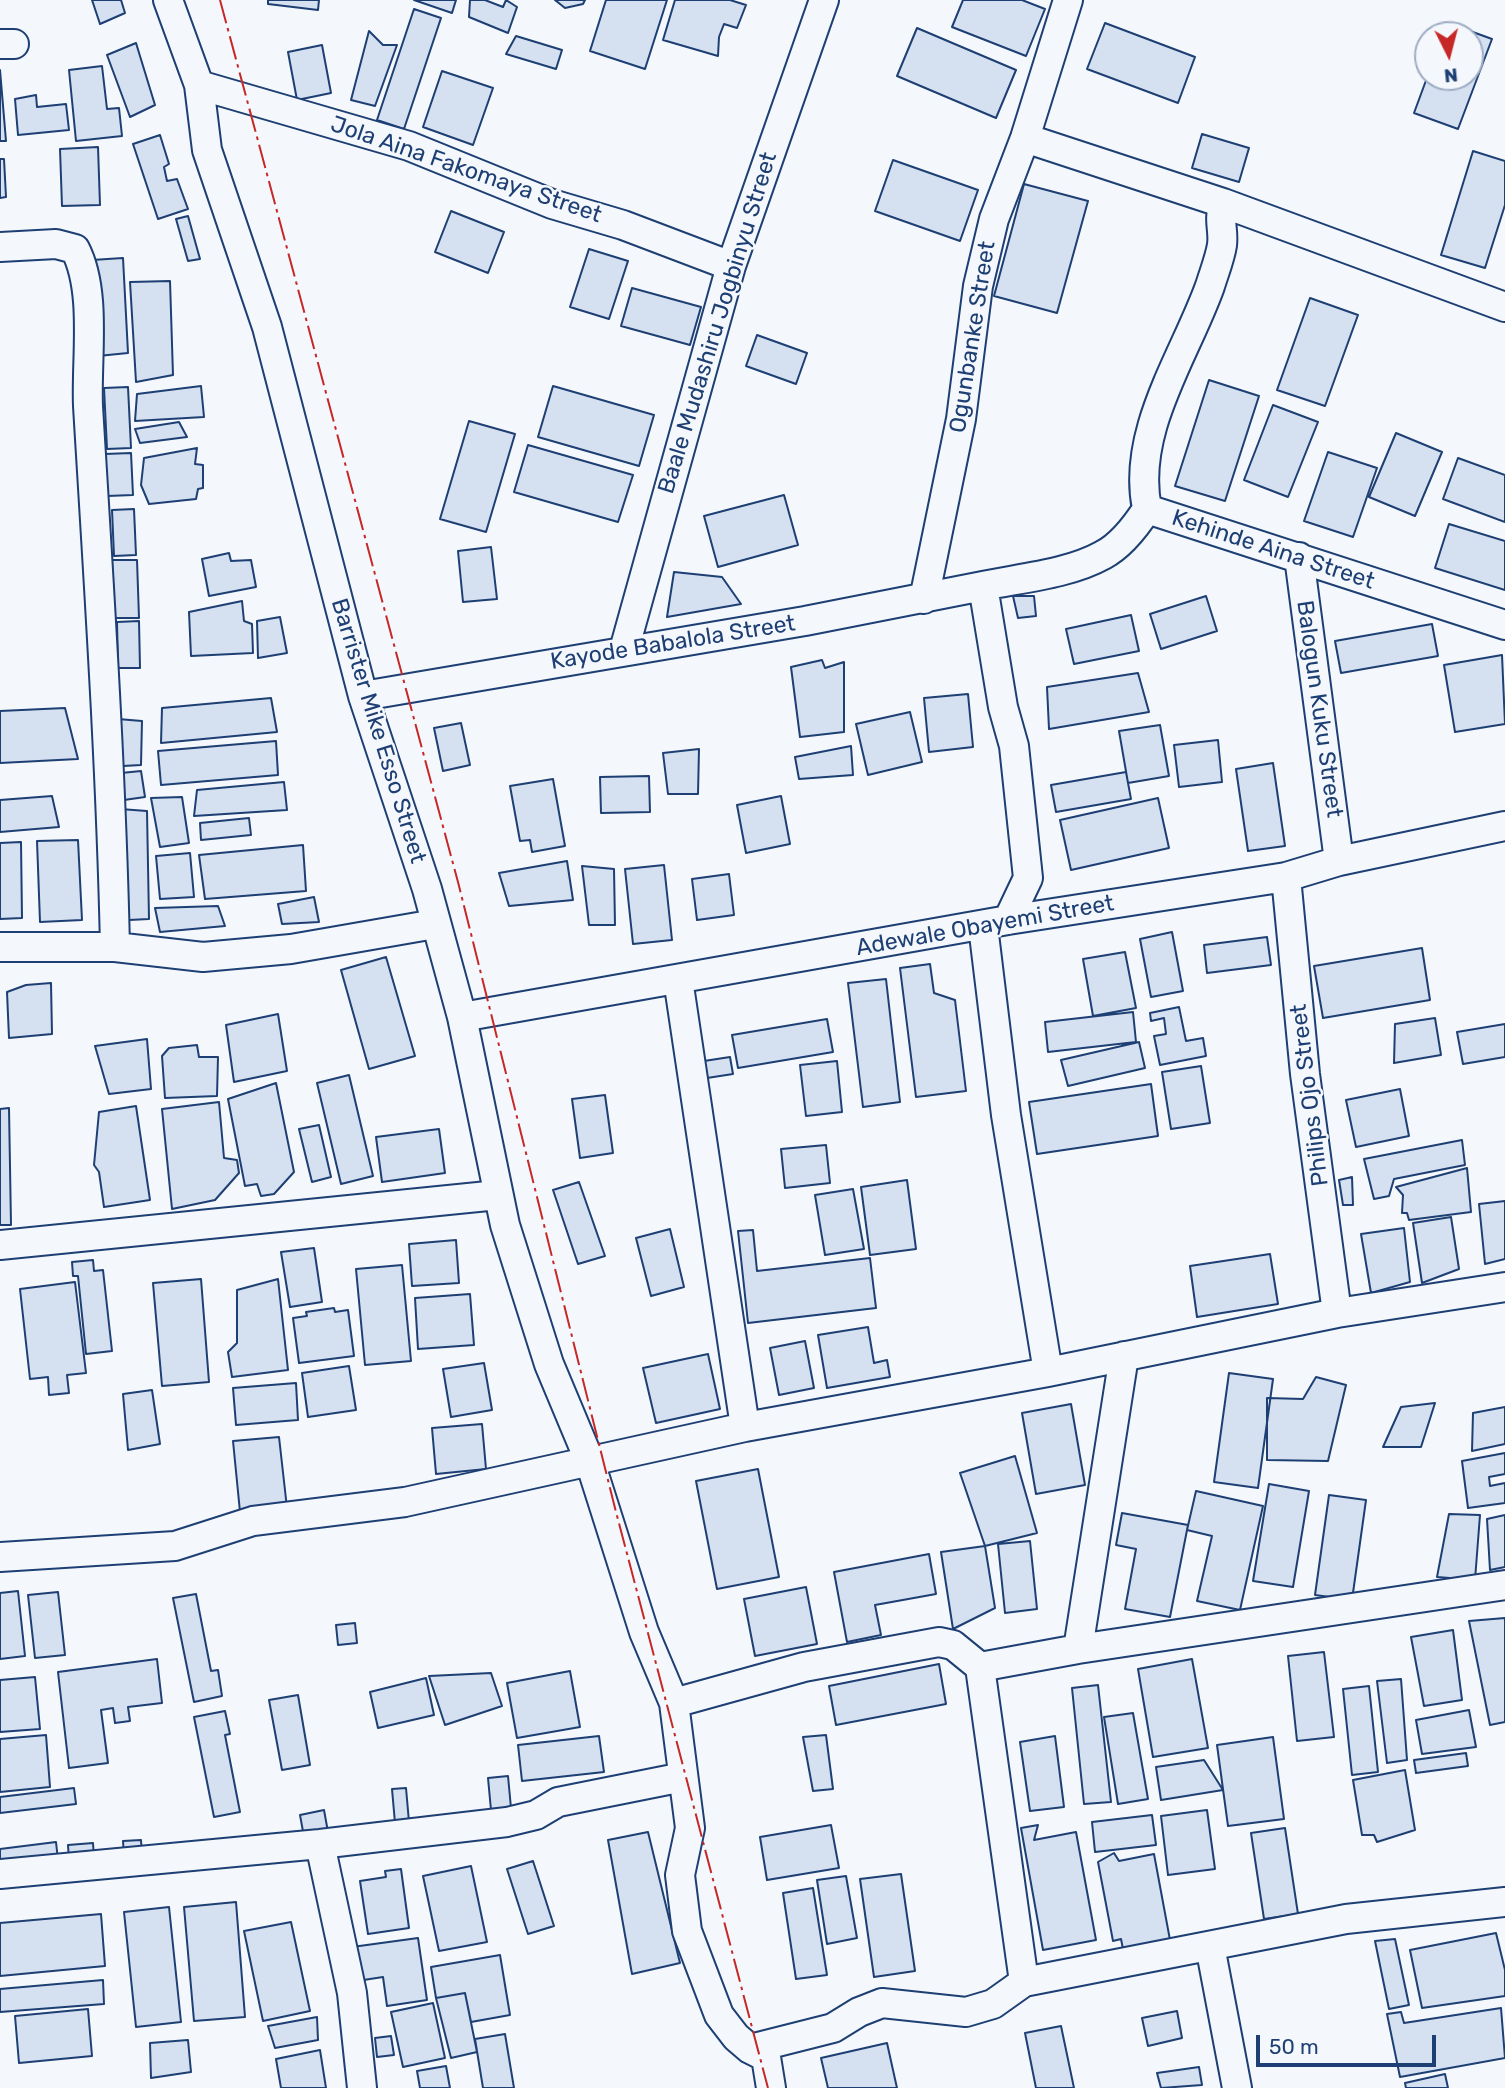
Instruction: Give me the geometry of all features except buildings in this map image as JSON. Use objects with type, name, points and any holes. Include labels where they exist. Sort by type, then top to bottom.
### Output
[{"type":"street","name":"Barrister Mike Esso Street","points":[[168,0],[198,85],[207,150],[267,327],[363,696],[427,889],[462,1017],[498,1195],[549,1364],[590,1462],[644,1632],[674,1703],[690,1828],[680,1875],[687,1931],[719,2015],[750,2049],[766,2057],[771,2088]]},
{"type":"street","name":"Baale Mudashiru Jogbinyu Street","points":[[624,650],[731,266],[824,0]]},
{"type":"street","name":"Ogunbanke Street","points":[[924,599],[961,419],[978,286],[994,219],[1025,138],[1068,0]]},
{"type":"street","name":"Jola Aina Fakomaya Street","points":[[198,85],[409,146],[552,204],[623,225],[731,266]]},
{"type":"street","points":[[1025,138],[1223,203],[1505,307]]},
{"type":"street","name":"Kehinde Aina Street","points":[[1223,203],[1219,218],[1223,243],[1194,328],[1169,377],[1146,459],[1143,490],[1147,509],[1505,625]]},
{"type":"street","points":[[0,247],[56,244],[75,249],[82,262],[88,299],[86,372],[103,648],[115,947]]},
{"type":"street","name":"Kayode Babalola Street","points":[[363,696],[924,599],[1081,564],[1104,555],[1136,526],[1147,509]]},
{"type":"street","name":"Balogun Kuku Street","points":[[1298,557],[1339,861]]},
{"type":"street","points":[[983,586],[1003,707],[1014,746],[1028,878],[996,923],[1006,1115],[1048,1372]]},
{"type":"street","name":"Adewale Obayemi Street","points":[[462,1017],[996,923],[1286,877],[1339,861],[1505,826]]},
{"type":"street","name":"Philips Ojo Street","points":[[1286,877],[1306,1074],[1337,1313]]},
{"type":"street","points":[[1028,878],[1073,910]]},
{"type":"street","points":[[0,947],[115,947],[203,957],[291,949],[435,924]]},
{"type":"street","points":[[678,979],[746,1427]]},
{"type":"street","points":[[0,1245],[498,1195]]},
{"type":"street","points":[[0,1558],[175,1546],[253,1521],[405,1502],[746,1427],[1048,1372],[1337,1313],[1505,1287]]},
{"type":"street","points":[[1078,1648],[1124,1356]]},
{"type":"street","points":[[979,1667],[1078,1648],[1505,1585]]},
{"type":"street","points":[[674,1703],[804,1667],[939,1642],[954,1645],[979,1667],[1024,1982]]},
{"type":"street","points":[[0,1874],[320,1844],[507,1822],[536,1815],[558,1802],[682,1777]]},
{"type":"street","points":[[320,1844],[352,1993],[362,2088]]},
{"type":"street","points":[[750,2049],[797,2040],[833,2028],[859,2012],[882,2003],[966,2012],[993,2004],[1024,1982],[1346,1919],[1505,1902]]},
{"type":"street","points":[[1210,1946],[1237,2088]]},
{"type":"power","points":[[220,0],[458,882],[616,1512],[768,2088]]}]
